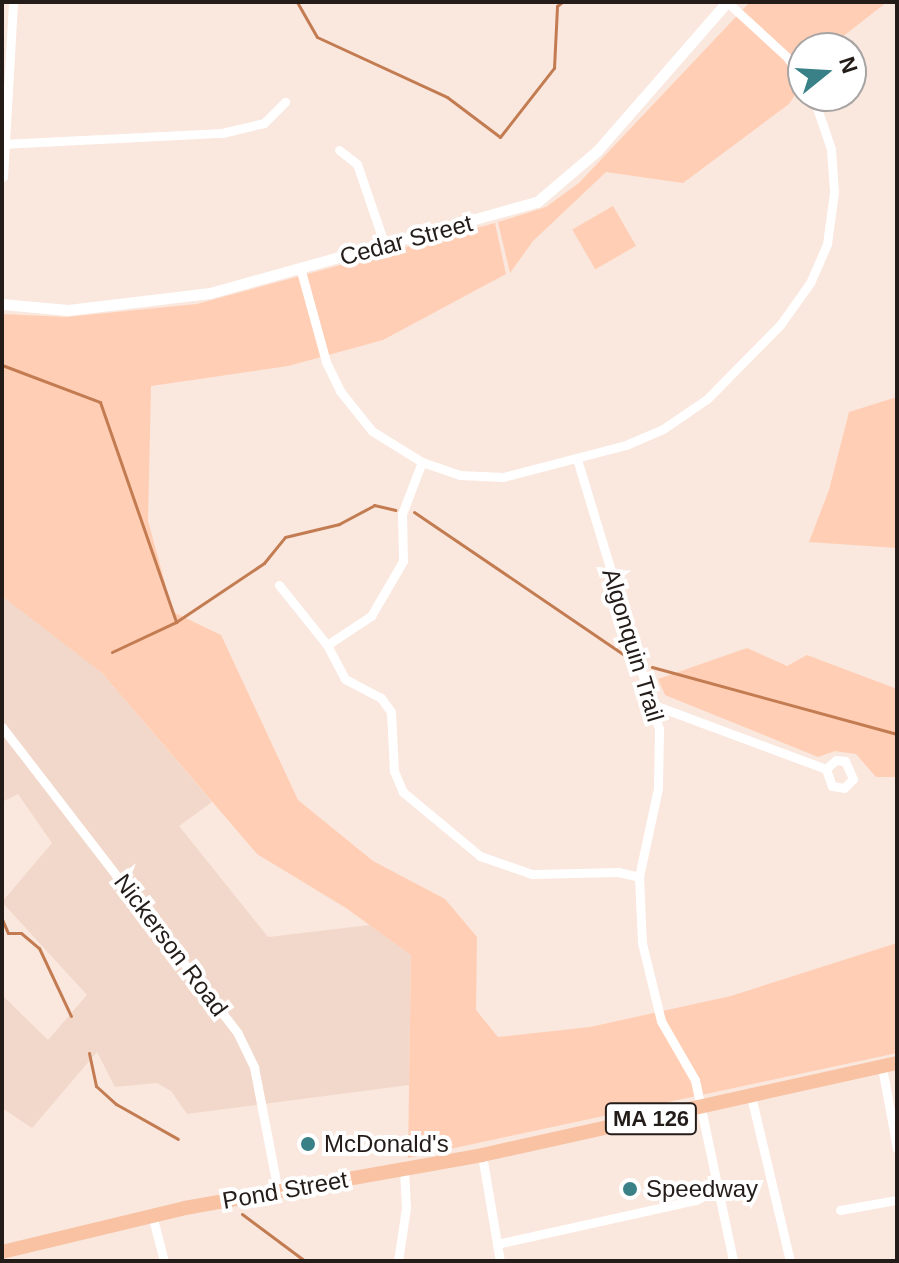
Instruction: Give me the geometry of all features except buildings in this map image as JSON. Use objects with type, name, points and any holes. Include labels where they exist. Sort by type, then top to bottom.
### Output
[{"type":"main road","name":"Pond Street","points":[[2,1252],[152,1215],[482,1155],[889,1065]]},
{"type":"street","points":[[3,177],[13,2]]},
{"type":"street","points":[[727,2],[787,57]]},
{"type":"street","name":"Cedar Street","points":[[2,304],[68,310],[137,305],[301,271],[384,243],[487,219],[548,196],[597,151],[727,2]]},
{"type":"street","points":[[3,144],[222,133],[264,123],[285,102]]},
{"type":"street","points":[[301,271],[326,362],[344,398],[372,431],[422,462],[482,478],[522,476],[648,437],[683,417],[753,353],[798,301],[821,261],[833,213],[831,149],[818,112]]},
{"type":"street","points":[[339,150],[357,164],[384,243]]},
{"type":"street","name":"Algonquin Trail","points":[[577,459],[654,705],[661,764],[639,877],[642,943],[661,1021],[688,1065],[702,1107],[733,1261]]},
{"type":"street","points":[[327,645],[371,616],[397,578],[404,552],[402,514],[422,462]]},
{"type":"street","points":[[279,585],[327,645],[345,679],[381,698],[391,712],[394,771],[403,792],[480,856],[532,874],[618,872],[639,877]]},
{"type":"street","points":[[654,705],[826,769]]},
{"type":"street","name":"Nickerson Road","points":[[2,727],[238,1034],[254,1067],[278,1192]]},
{"type":"street","points":[[889,1065],[897,1149]]},
{"type":"street","points":[[751,1096],[790,1261]]},
{"type":"street","points":[[482,1155],[500,1261]]},
{"type":"street","points":[[398,1261],[406,1208],[404,1169]]},
{"type":"street","points":[[497,1244],[696,1200],[718,1189]]},
{"type":"street","points":[[840,1210],[897,1200]]},
{"type":"street","points":[[152,1215],[164,1261]]},
{"type":"shaded area","points":[[750,2],[887,2],[849,32],[787,32],[787,105],[683,183],[606,172],[533,241],[510,273],[498,222],[546,207],[579,183]]},
{"type":"shaded area","points":[[613,206],[636,246],[595,269],[572,230]]},
{"type":"shaded area","points":[[495,223],[506,274],[383,340],[288,366],[151,386],[148,521],[173,612],[221,635],[298,800],[373,861],[445,899],[477,937],[476,1010],[498,1037],[590,1027],[731,996],[897,943],[897,1053],[408,1158],[411,955],[346,908],[257,854],[102,673],[2,596],[2,314],[66,317],[197,304]]},
{"type":"shaded area","points":[[897,397],[897,548],[809,542],[829,490],[849,412]]},
{"type":"shaded area","points":[[2,593],[102,673],[212,802],[179,826],[268,937],[370,925],[411,955],[409,1085],[187,1114],[171,1091],[157,1083],[115,1087],[97,1052],[32,1128],[2,1108],[2,995],[48,1040],[87,995],[2,902],[52,843],[18,794],[2,802]]},
{"type":"shaded area","points":[[747,648],[787,666],[807,655],[897,689],[897,777],[876,777],[856,754],[835,751],[818,757],[665,695],[658,679]]},
{"type":"waterway","points":[[297,2],[317,37],[447,97],[500,137],[554,68],[557,6],[562,2]]},
{"type":"waterway","points":[[2,365],[100,402],[176,622]]},
{"type":"waterway","points":[[112,652],[176,622],[264,563],[285,537],[339,524],[374,505],[395,510]]},
{"type":"waterway","points":[[414,512],[629,658]]},
{"type":"waterway","points":[[652,667],[897,734]]},
{"type":"waterway","points":[[2,919],[8,933],[21,933],[39,948],[71,1016]]},
{"type":"waterway","points":[[89,1053],[96,1086],[116,1104],[178,1139]]},
{"type":"waterway","points":[[242,1214],[305,1261]]},
{"type":"place","name":"McDonald's","points":[[308,1144]]},
{"type":"place","name":"Speedway","points":[[630,1189]]}]
